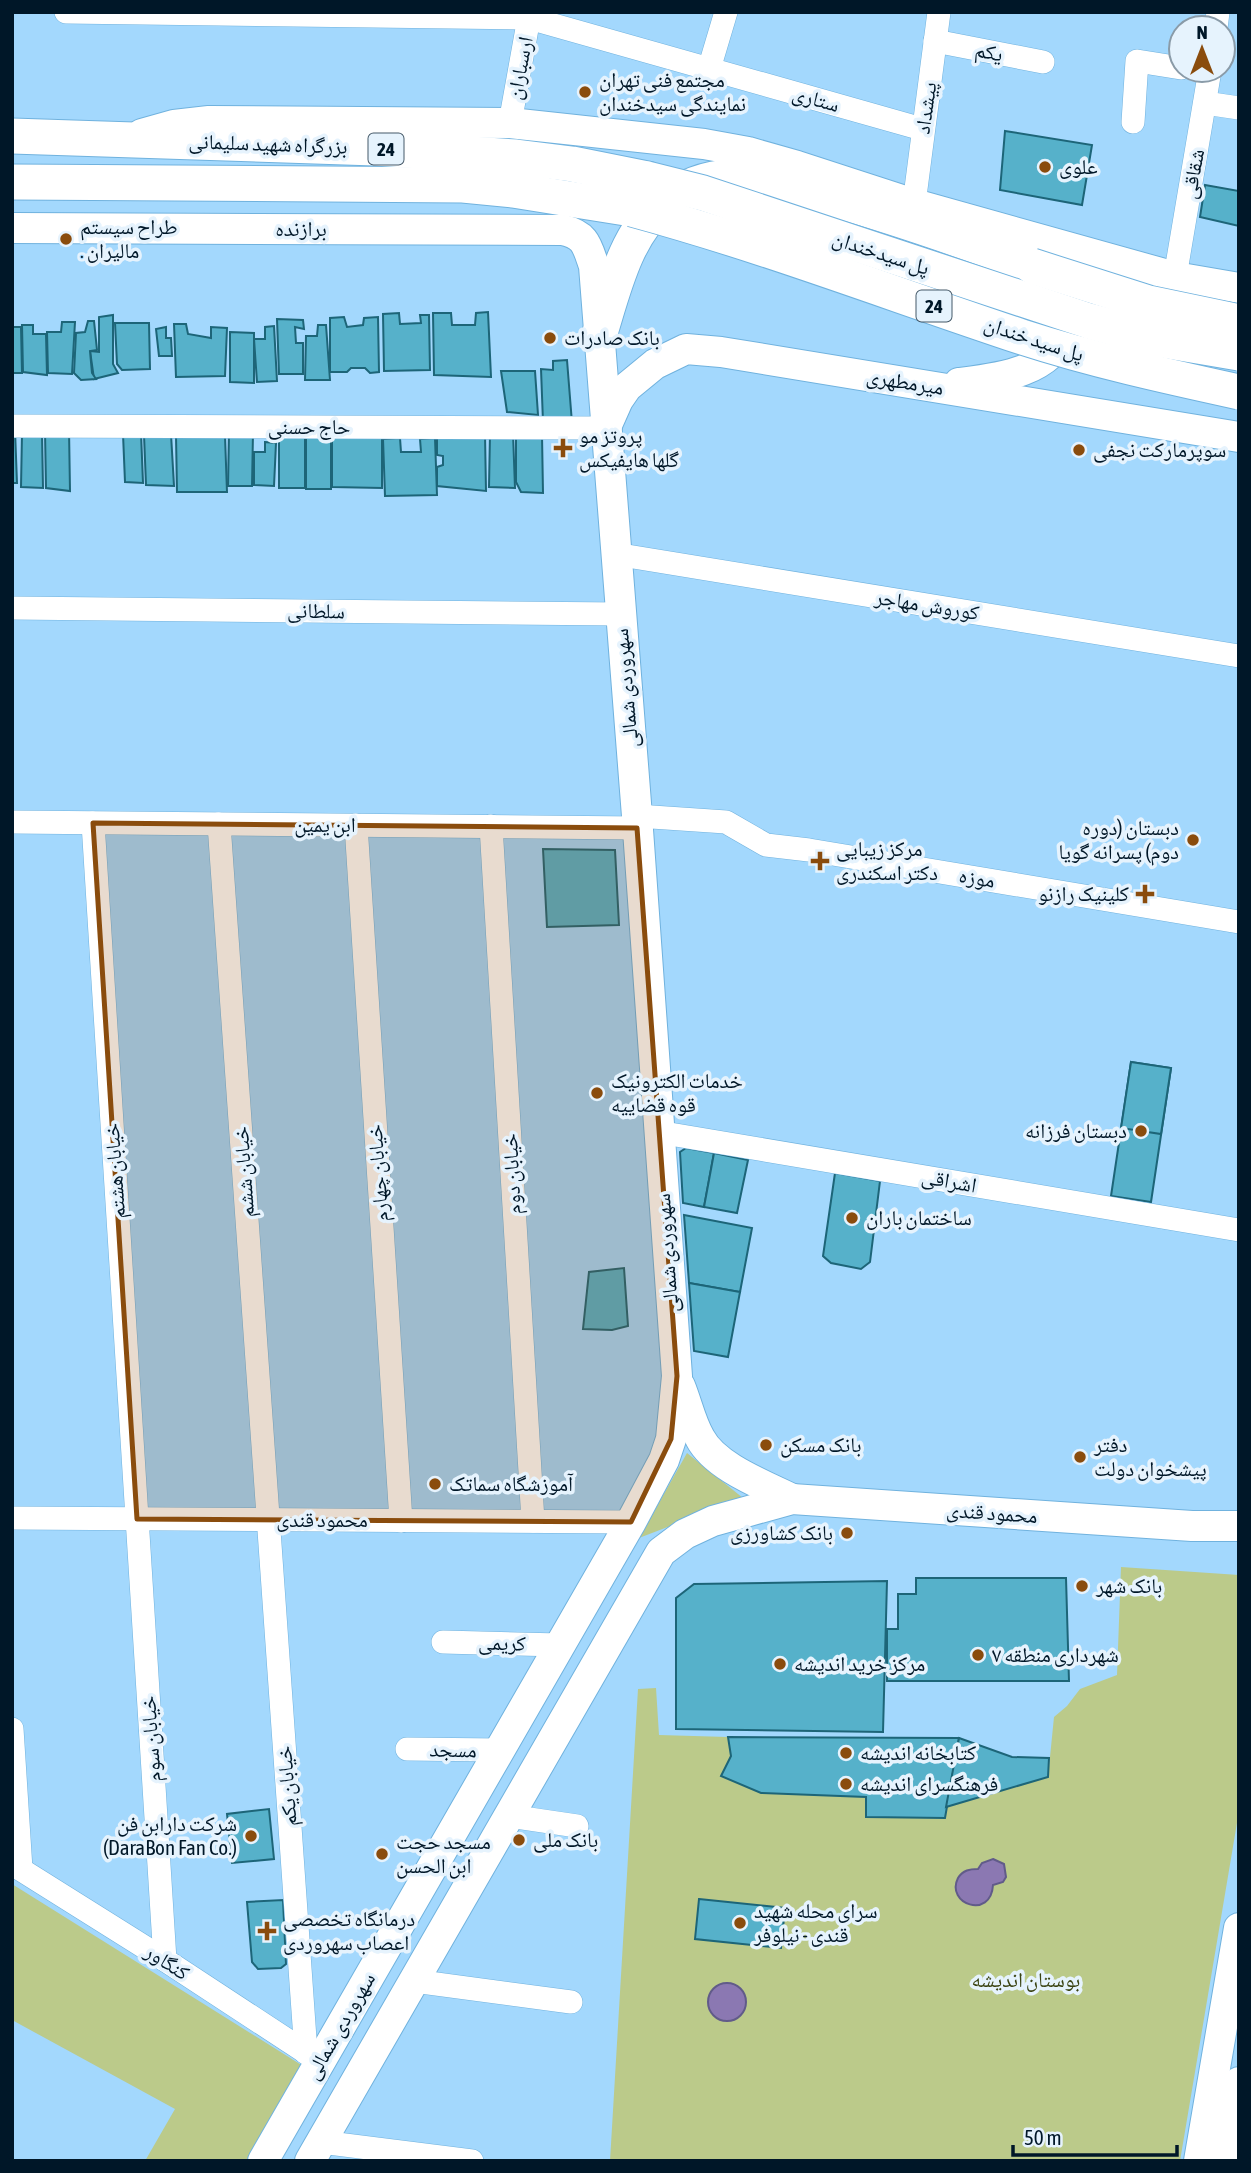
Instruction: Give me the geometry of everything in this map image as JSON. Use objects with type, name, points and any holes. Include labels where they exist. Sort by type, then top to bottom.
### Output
[{"type":"highway","name":"بزرگراه شهید سلیمانی","points":[[12,136],[375,148],[516,157],[572,164],[640,194]]},
{"type":"highway","points":[[599,336],[620,271],[636,236],[661,205],[691,184],[729,177],[767,180],[911,222],[1034,251],[1149,303],[1239,322]]},
{"type":"highway","name":"بزرگراه شهید سلیمانی","points":[[12,182],[463,185],[513,190],[640,194]]},
{"type":"highway","name":"پل سیدخندان","points":[[640,194],[703,193],[1089,321],[1150,338],[1239,353]]},
{"type":"highway","name":"پل سید خندان","points":[[640,194],[711,230],[1036,341],[1100,360],[1239,393]]},
{"type":"main road","points":[[123,139],[174,125],[209,121],[510,123],[704,144],[748,152],[914,204],[1034,251],[1060,257],[1071,287],[1073,315],[1062,341],[1039,364],[996,378],[933,387]]},
{"type":"main road","name":"برازنده","points":[[12,228],[563,230],[575,232],[585,242]]},
{"type":"main road","name":"سهروردی شمالی","points":[[263,2161],[313,2057],[499,1751],[631,1522],[664,1460],[671,1439],[677,1377],[594,266],[585,242]]},
{"type":"main road","points":[[1034,251],[1239,288]]},
{"type":"main road","name":"میرمطهری","points":[[606,428],[627,387],[655,364],[686,349],[721,352],[1239,437]]},
{"type":"main road","points":[[677,1377],[700,1439],[711,1454],[737,1471],[792,1499]]},
{"type":"main road","name":"سهروردی شمالی","points":[[316,2151],[662,1552],[685,1534],[713,1521],[792,1499]]},
{"type":"main road","name":"محمود قندی","points":[[792,1499],[1192,1526],[1239,1525]]},
{"type":"main road","name":"محمود قندی","points":[[1192,1526],[1239,1539]]},
{"type":"main road","points":[[1199,2161],[1239,1928]]},
{"type":"main road","points":[[1226,2161],[1239,2082]]},
{"type":"street","name":"ستاری","points":[[66,12],[530,15],[922,129]]},
{"type":"street","points":[[709,69],[726,12]]},
{"type":"street","name":"پیشداد","points":[[914,204],[939,12]]},
{"type":"street","name":"ارسباران","points":[[510,123],[530,15]]},
{"type":"street","name":"یکم","points":[[935,41],[1043,62]]},
{"type":"street","points":[[1133,122],[1138,61],[1167,66]]},
{"type":"street","name":"شقاقی","points":[[1175,278],[1205,103],[1205,84]]},
{"type":"street","points":[[1205,103],[1239,108]]},
{"type":"street","name":"حاج حسنی","points":[[12,426],[606,428]]},
{"type":"street","name":"کوروش مهاجر","points":[[615,554],[1239,656]]},
{"type":"street","name":"سلطانی","points":[[12,608],[620,614]]},
{"type":"street","name":"ابن یمین","points":[[12,822],[491,826],[637,822]]},
{"type":"street","name":"موزه","points":[[637,822],[726,822],[766,845],[1239,922]]},
{"type":"street","name":"خیابان هشتم","points":[[93,823],[137,1519]]},
{"type":"street","name":"خیابان ششم","points":[[219,824],[268,1520]]},
{"type":"street","name":"خیابان چهارم","points":[[356,825],[401,1521]]},
{"type":"street","name":"خیابان دوم","points":[[491,826],[533,1521]]},
{"type":"street","name":"اشراقی","points":[[659,1132],[1239,1230]]},
{"type":"street","name":"محمود قندی","points":[[12,1518],[631,1522]]},
{"type":"street","name":"خیابان سوم","points":[[137,1519],[165,1960]]},
{"type":"street","name":"خیابان یکم","points":[[268,1520],[313,2057]]},
{"type":"street","name":"کریمی","points":[[443,1642],[560,1645]]},
{"type":"street","points":[[12,1729],[17,1867]]},
{"type":"street","name":"مسجد","points":[[407,1749],[499,1751]]},
{"type":"street","points":[[509,1816],[577,1826]]},
{"type":"street","name":"کنگاور","points":[[17,1867],[313,2057]]},
{"type":"street","points":[[414,1981],[571,2002]]},
{"type":"street","points":[[316,2151],[472,2161]]},
{"type":"highlighted area","points":[[93,823],[637,828],[677,1376],[671,1439],[631,1522],[137,1519]]},
{"type":"green space","points":[[687,1453],[743,1498],[639,1538]]},
{"type":"green space","name":"بوستان اندیشه","points":[[1121,1567],[1239,1575],[1239,1811],[1180,2161],[610,2161],[638,1689],[656,1688],[659,1735],[728,1737],[731,1756],[721,1776],[761,1793],[866,1797],[866,1816],[944,1818],[946,1807],[1048,1777],[1054,1717],[1080,1689],[1117,1675]]},
{"type":"green space","points":[[12,1884],[303,2066],[246,2161],[145,2161],[175,2109],[12,2020]]},
{"type":"shaded area","points":[[993,1859],[1004,1864],[1006,1877],[1003,1882],[993,1885],[985,1902],[978,1905],[963,1901],[956,1887],[958,1878],[964,1872],[978,1869],[982,1863]]},
{"type":"shaded area","points":[[727,1983],[740,1989],[746,2002],[740,2015],[727,2021],[714,2015],[708,2002],[714,1989]]},
{"type":"building","name":"علوی","points":[[1005,131],[1092,145],[1082,205],[1000,190]]},
{"type":"building","points":[[1205,185],[1239,191],[1239,226],[1200,217]]},
{"type":"building","points":[[488,312],[491,377],[434,375],[433,313],[451,313],[452,325],[475,325],[476,313]]},
{"type":"building","points":[[399,313],[400,324],[421,323],[420,315],[429,315],[430,370],[384,371],[383,314]]},
{"type":"building","points":[[113,315],[113,364],[118,373],[94,379],[90,351],[99,352],[99,317]]},
{"type":"building","points":[[344,317],[347,327],[363,325],[364,318],[378,317],[379,372],[370,373],[365,368],[351,368],[347,372],[330,372],[330,318]]},
{"type":"building","points":[[277,319],[303,320],[304,329],[295,327],[296,343],[303,343],[303,374],[279,374]]},
{"type":"building","points":[[88,321],[94,321],[97,350],[90,351],[92,373],[96,379],[81,380],[74,373],[76,333],[85,332]]},
{"type":"building","points":[[62,322],[75,322],[72,374],[48,373],[47,332],[61,332]]},
{"type":"building","points":[[115,323],[149,323],[150,369],[122,370],[117,364]]},
{"type":"building","points":[[174,324],[186,324],[188,334],[211,338],[211,327],[227,328],[225,376],[176,377]]},
{"type":"building","points":[[22,325],[33,325],[33,334],[46,334],[47,375],[23,372]]},
{"type":"building","points":[[318,325],[326,325],[330,380],[305,380],[306,336],[317,336]]},
{"type":"building","points":[[274,326],[277,381],[257,382],[254,339],[265,339],[265,327]]},
{"type":"building","points":[[12,327],[21,327],[22,373],[12,373]]},
{"type":"building","points":[[166,327],[166,338],[171,338],[172,356],[159,356],[156,329]]},
{"type":"building","points":[[230,332],[254,333],[254,383],[230,382]]},
{"type":"building","points":[[567,360],[572,423],[543,422],[541,369],[553,370],[553,361]]},
{"type":"building","points":[[501,371],[535,371],[538,415],[507,412]]},
{"type":"building","points":[[69,429],[70,491],[46,488],[45,431]]},
{"type":"building","points":[[12,430],[15,430],[17,483],[12,483]]},
{"type":"building","points":[[229,432],[253,433],[252,486],[228,486]]},
{"type":"building","points":[[141,433],[143,483],[125,482],[123,434]]},
{"type":"building","points":[[513,433],[515,488],[489,487],[490,434]]},
{"type":"building","points":[[22,434],[42,434],[43,488],[21,487]]},
{"type":"building","points":[[171,434],[174,486],[146,485],[144,435]]},
{"type":"building","points":[[279,434],[305,434],[305,488],[279,488]]},
{"type":"building","points":[[331,434],[331,489],[306,489],[306,435]]},
{"type":"building","points":[[437,434],[485,434],[486,491],[437,486],[437,467],[443,465],[443,456],[437,455]]},
{"type":"building","points":[[542,435],[543,493],[521,492],[516,482],[516,436]]},
{"type":"building","points":[[176,436],[225,436],[227,492],[177,492]]},
{"type":"building","points":[[332,438],[382,438],[382,488],[332,487]]},
{"type":"building","points":[[400,438],[401,452],[421,452],[420,439],[435,438],[437,495],[385,496],[383,439]]},
{"type":"building","points":[[265,442],[276,443],[274,486],[254,485],[254,452],[265,452]]},
{"type":"building","points":[[543,849],[615,850],[619,925],[547,927]]},
{"type":"building","name":"دبستان فرزانه","points":[[1131,1062],[1171,1068],[1151,1202],[1111,1196]]},
{"type":"building","points":[[1131,1062],[1171,1068],[1161,1134],[1121,1128]]},
{"type":"building","points":[[686,1148],[714,1153],[704,1207],[683,1203],[680,1152]]},
{"type":"building","points":[[714,1153],[748,1160],[737,1213],[704,1207]]},
{"type":"building","name":"ساختمان باران","points":[[835,1173],[880,1181],[870,1262],[861,1269],[831,1263],[823,1256]]},
{"type":"building","points":[[684,1215],[752,1228],[740,1292],[689,1283]]},
{"type":"building","points":[[624,1268],[628,1326],[612,1330],[583,1329],[589,1272]]},
{"type":"building","points":[[689,1283],[740,1292],[728,1357],[694,1351]]},
{"type":"building","name":"شهرداری منطقه ۷","points":[[916,1578],[1066,1578],[1069,1681],[887,1681],[887,1629],[898,1629],[898,1594],[916,1594]]},
{"type":"building","name":"مرکز خرید اندیشه","points":[[887,1581],[883,1732],[676,1729],[676,1598],[694,1584]]},
{"type":"building","name":"فرهنگسرای اندیشه","points":[[728,1737],[959,1738],[945,1818],[866,1817],[866,1797],[761,1793],[721,1776],[731,1756]]},
{"type":"building","points":[[959,1738],[1012,1757],[1049,1758],[1048,1777],[946,1807]]},
{"type":"building","name":"شرکت دارابن فن (DaraBon Fan Co.)","points":[[269,1809],[274,1859],[232,1863],[227,1814]]},
{"type":"building","name":"سرای محله شهید قندی - نیلوفر","points":[[699,1899],[785,1908],[781,1948],[695,1939]]},
{"type":"building","name":"درمانگاه تخصصی اعصاب سهروردی","points":[[283,1900],[286,1964],[281,1968],[258,1969],[252,1962],[247,1902]]},
{"type":"place","name":"مجتمع فنی تهران نمایندگی سیدخندان","points":[[585,92]]},
{"type":"place","name":"علوی","points":[[1045,167]]},
{"type":"place","name":"طراح سیستم . مالیران","points":[[66,239]]},
{"type":"place","name":"بانک صادرات","points":[[550,338]]},
{"type":"place","name":"پروتز مو گلها هایفیکس","points":[[563,448]]},
{"type":"place","name":"سوپرمارکت نجفی","points":[[1079,450]]},
{"type":"place","name":"دبستان (دوره دوم) پسرانه گویا","points":[[1193,840]]},
{"type":"place","name":"مرکز زیبایی دکتر اسکندری","points":[[820,861]]},
{"type":"place","name":"کلینیک رازنو","points":[[1145,894]]},
{"type":"place","name":"خدمات الکترونیک قوه قضاییه","points":[[597,1093]]},
{"type":"place","name":"دبستان فرزانه","points":[[1141,1131]]},
{"type":"place","name":"ساختمان باران","points":[[852,1218]]},
{"type":"place","name":"بانک مسکن","points":[[766,1445]]},
{"type":"place","name":"دفتر پیشخوان دولت","points":[[1080,1457]]},
{"type":"place","name":"آموزشگاه سماتک","points":[[435,1484]]},
{"type":"place","name":"بانک کشاورزی","points":[[847,1533]]},
{"type":"place","name":"بانک شهر","points":[[1082,1586]]},
{"type":"place","name":"شهرداری منطقه ۷","points":[[978,1655]]},
{"type":"place","name":"مرکز خرید اندیشه","points":[[780,1664]]},
{"type":"place","name":"کتابخانه اندیشه","points":[[846,1753]]},
{"type":"place","name":"فرهنگسرای اندیشه","points":[[846,1784]]},
{"type":"place","name":"شرکت دارابن فن (DaraBon Fan Co.)","points":[[251,1836]]},
{"type":"place","name":"بانک ملی","points":[[519,1840]]},
{"type":"place","name":"مسجد حجت ابن الحسن","points":[[382,1854]]},
{"type":"place","name":"سرای محله شهید قندی - نیلوفر","points":[[740,1923]]},
{"type":"place","name":"درمانگاه تخصصی اعصاب سهروردی","points":[[267,1931]]}]
